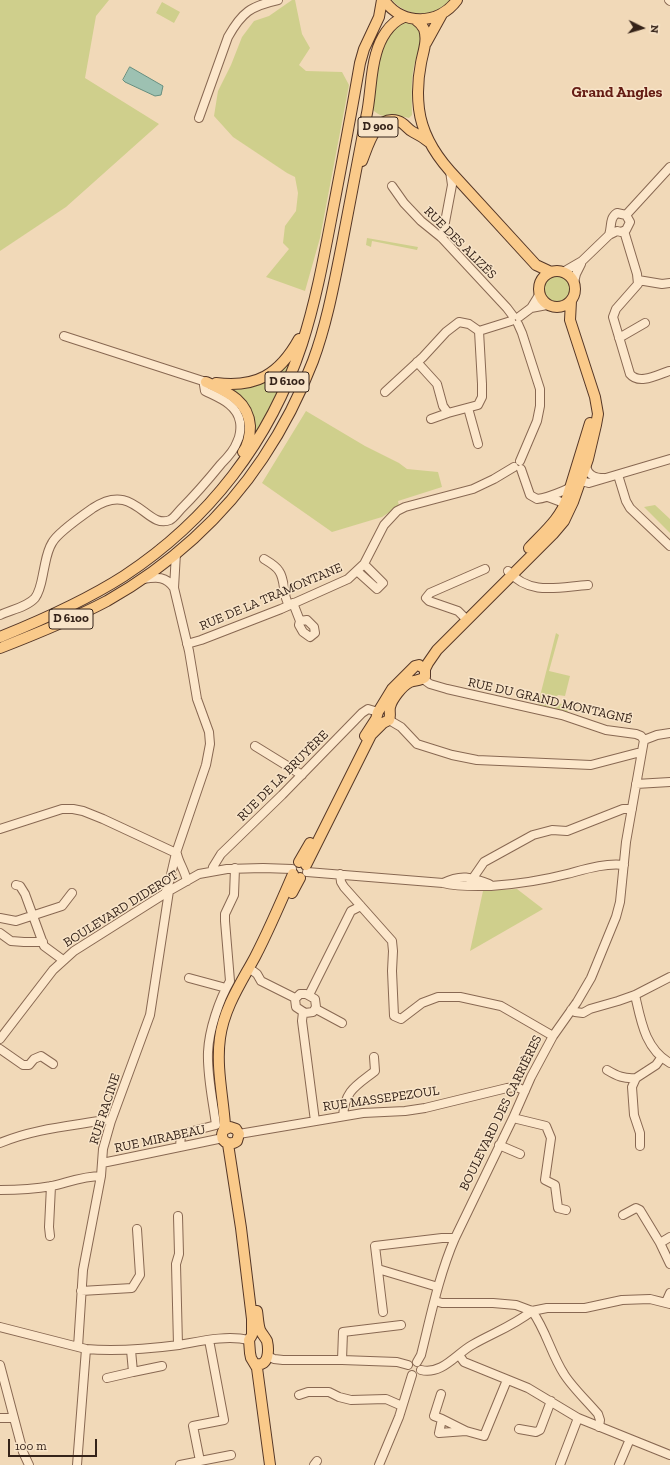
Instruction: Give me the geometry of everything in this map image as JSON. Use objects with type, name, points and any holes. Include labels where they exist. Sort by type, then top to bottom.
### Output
[{"type":"main road","points":[[383,0],[391,9],[416,20],[434,18],[448,10],[457,0]]},
{"type":"main road","name":"D 6100","points":[[0,637],[34,624],[78,602],[122,577],[158,551],[191,522],[236,473],[265,429],[295,364],[312,308],[324,257],[360,63],[364,49],[379,16],[383,0]]},
{"type":"main road","name":"D 900","points":[[425,46],[442,14]]},
{"type":"main road","name":"D 6100","points":[[0,648],[75,617],[142,579],[176,553],[210,522],[234,497],[263,458],[292,409],[313,362],[325,323],[335,280],[369,104],[373,66],[376,53],[380,42],[390,26],[397,19],[404,16]]},
{"type":"main road","name":"D 900","points":[[416,20],[424,29],[425,46],[418,90],[421,120],[429,142],[440,160],[536,265],[551,272],[563,272]]},
{"type":"main road","name":"D 900","points":[[354,182],[370,142],[380,124],[390,120],[396,120],[403,123],[429,142]]},
{"type":"main road","name":"D 900","points":[[536,265],[540,282],[538,288],[539,295]]},
{"type":"main road","points":[[540,282],[551,272]]},
{"type":"main road","points":[[510,573],[574,489],[596,425],[598,414],[595,397],[591,389],[570,320],[571,301],[575,292],[574,282],[571,277],[563,272]]},
{"type":"main road","points":[[539,295],[544,302],[565,314],[570,320]]},
{"type":"main road","points":[[552,307],[567,305],[571,301]]},
{"type":"main road","points":[[206,382],[225,384],[249,382],[263,378],[273,372],[292,352],[312,308]]},
{"type":"main road","points":[[191,522],[244,450],[249,441],[250,432],[249,419],[246,409],[240,402],[225,391],[206,382]]},
{"type":"main road","points":[[381,719],[390,717],[392,703],[398,694],[422,671],[432,656],[465,618],[559,527],[566,517],[592,413],[591,389]]},
{"type":"main road","points":[[262,1361],[251,1356],[258,1318],[219,1058],[222,1026],[232,1000],[275,915],[381,719],[392,690],[415,666],[422,671]]},
{"type":"main road","points":[[230,1136],[224,1067],[224,1038],[226,1028],[231,1014],[253,971],[300,870]]},
{"type":"main road","points":[[255,1337],[267,1342],[262,1361],[257,1368],[270,1465]]},
{"type":"main road","points":[[262,1361],[276,1465]]},
{"type":"street","points":[[199,118],[233,27],[252,7],[278,0]]},
{"type":"street","points":[[626,214],[670,167]]},
{"type":"street","points":[[442,238],[452,185],[450,171]]},
{"type":"street","name":"RUE DES ALIZÉS","points":[[392,186],[421,221],[442,238],[507,308],[515,319]]},
{"type":"street","points":[[626,214],[620,213],[611,219],[638,280],[635,287],[613,313],[618,338],[632,377],[641,380],[670,373]]},
{"type":"street","points":[[563,272],[582,261],[615,231],[630,225],[626,214]]},
{"type":"street","points":[[574,282],[582,261]]},
{"type":"street","points":[[638,280],[659,284],[669,282]]},
{"type":"street","points":[[479,331],[515,319],[531,308],[539,295]]},
{"type":"street","points":[[531,308],[552,307]]},
{"type":"street","points":[[515,319],[522,332],[540,389],[540,406],[537,421],[518,466],[530,495],[537,499],[548,497],[670,459]]},
{"type":"street","points":[[385,392],[418,362],[446,332],[459,322],[469,324],[479,331]]},
{"type":"street","points":[[618,338],[645,323]]},
{"type":"street","points":[[431,419],[478,404],[482,397],[479,331]]},
{"type":"street","points":[[0,615],[29,603],[36,597],[52,542],[56,536],[94,508],[107,501],[121,499],[132,502],[153,518],[162,521],[170,520],[199,492],[238,442],[240,422],[237,412],[229,404],[205,391],[204,385],[206,382],[64,336]]},
{"type":"street","points":[[418,362],[437,384],[443,406],[448,413]]},
{"type":"street","points":[[468,408],[478,444]]},
{"type":"street","name":"RUE DE LA TRAMONTANE","points":[[188,644],[291,604],[348,579],[364,564],[384,526],[396,512],[405,507],[473,489],[518,466]]},
{"type":"street","points":[[618,475],[626,501],[630,508],[670,546]]},
{"type":"street","name":"RUE RACINE","points":[[77,1465],[82,1348],[81,1291],[83,1270],[101,1176],[104,1149],[111,1121],[150,1015],[166,905],[165,894],[176,853],[206,765],[210,744],[209,732],[197,699],[188,644],[174,588],[176,553]]},
{"type":"street","points":[[264,559],[279,570],[282,577],[285,599],[291,604],[300,621]]},
{"type":"street","points":[[357,571],[377,589],[383,582],[364,564]]},
{"type":"street","points":[[465,618],[458,611],[429,601],[426,598],[430,593],[485,569]]},
{"type":"street","points":[[510,573],[520,581],[546,589],[588,584]]},
{"type":"street","points":[[142,579],[160,577],[168,581],[174,588]]},
{"type":"street","name":"RUE DU GRAND MONTAGNÉ","points":[[422,671],[430,684],[447,690],[562,715],[606,730],[636,734],[641,736],[644,740],[656,735],[670,733]]},
{"type":"street","name":"RUE DE LA BRUYÈRE","points":[[212,871],[212,867],[221,854],[302,775],[362,712],[368,709],[381,719]]},
{"type":"street","points":[[381,719],[401,727],[417,744],[452,755],[477,760],[591,764],[637,753],[642,754]]},
{"type":"street","name":"BOULEVARD DES CARRIÈRES","points":[[415,1366],[421,1354],[438,1287],[447,1257],[455,1238],[513,1118],[531,1076],[553,1036],[577,1002],[591,978],[616,917],[620,902],[632,810],[644,740]]},
{"type":"street","points":[[255,746],[302,775]]},
{"type":"street","points":[[636,784],[670,782]]},
{"type":"street","points":[[0,829],[62,809],[83,811],[176,853],[186,874],[187,881],[180,880],[172,871]]},
{"type":"street","points":[[473,878],[484,862],[533,835],[552,830],[567,831],[623,809],[632,810]]},
{"type":"street","points":[[442,883],[453,886],[473,887],[508,885],[536,882],[610,864],[624,865]]},
{"type":"street","points":[[183,868],[200,874]]},
{"type":"street","points":[[180,1147],[181,1134],[216,1126],[208,1070],[208,1051],[214,1020],[230,981],[224,921],[234,895],[235,868]]},
{"type":"street","name":"BOULEVARD DIDEROT","points":[[0,1039],[53,970],[63,960],[89,941],[200,874],[235,868],[300,870],[442,883]]},
{"type":"street","points":[[340,874],[341,882],[344,887],[392,941],[394,1016],[401,1018],[422,1003],[438,997],[460,997],[501,1006],[553,1036]]},
{"type":"street","points":[[442,883],[452,878],[467,877],[492,886]]},
{"type":"street","points":[[16,885],[20,886],[25,894],[44,946],[63,960]]},
{"type":"street","points":[[0,918],[16,921],[62,906],[72,893]]},
{"type":"street","points":[[309,995],[351,911],[360,906]]},
{"type":"street","points":[[0,933],[11,941],[42,942]]},
{"type":"street","points":[[253,971],[258,974],[261,981],[295,998]]},
{"type":"street","points":[[571,1010],[583,1013],[590,1009],[635,995],[670,977]]},
{"type":"street","points":[[189,978],[226,988]]},
{"type":"street","points":[[300,994],[313,997],[316,1002],[316,1009],[311,1013],[303,1012],[296,1007],[294,1002],[295,998],[300,994]]},
{"type":"street","points":[[635,995],[644,1032],[651,1046],[661,1058],[670,1063]]},
{"type":"street","points":[[577,1002],[583,1007],[590,1009]]},
{"type":"street","points":[[316,1009],[342,1023]]},
{"type":"street","points":[[303,1012],[302,1021],[315,1120]]},
{"type":"street","points":[[0,1049],[23,1065],[28,1065],[34,1059],[41,1056],[53,1064]]},
{"type":"street","points":[[343,1116],[344,1104],[350,1091],[375,1071],[374,1057]]},
{"type":"street","points":[[607,1070],[626,1079],[636,1078],[656,1065],[661,1058]]},
{"type":"street","points":[[636,1078],[632,1087],[632,1099],[634,1115],[640,1133],[640,1146]]},
{"type":"street","name":"RUE MASSEPEZOUL","points":[[230,1136],[315,1120],[363,1113],[417,1109],[507,1088],[518,1088],[525,1091]]},
{"type":"street","points":[[513,1118],[546,1126],[551,1138],[545,1180],[555,1185],[558,1208],[566,1210]]},
{"type":"street","points":[[0,1143],[14,1137],[46,1130],[105,1120],[111,1121]]},
{"type":"street","name":"RUE MIRABEAU","points":[[102,1162],[230,1136]]},
{"type":"street","points":[[499,1145],[520,1154]]},
{"type":"street","points":[[0,1190],[19,1190],[51,1186],[89,1177],[101,1176]]},
{"type":"street","points":[[50,1236],[51,1186]]},
{"type":"street","points":[[623,1215],[636,1208],[640,1210],[660,1243],[670,1264]]},
{"type":"street","points":[[178,1216],[179,1254],[176,1264],[178,1345]]},
{"type":"street","points":[[81,1291],[132,1288],[140,1275],[137,1229]]},
{"type":"street","points":[[660,1243],[670,1237]]},
{"type":"street","points":[[383,1312],[375,1246],[442,1238],[455,1238]]},
{"type":"street","points":[[378,1268],[438,1287]]},
{"type":"street","points":[[262,1361],[274,1359],[397,1362],[430,1371],[450,1362],[471,1345],[519,1322],[532,1311],[547,1308],[585,1308],[622,1300],[650,1299],[668,1303],[670,1294]]},
{"type":"street","points":[[435,1301],[442,1303],[493,1303],[516,1305],[532,1311],[537,1318],[553,1355],[564,1375],[598,1414],[600,1420],[598,1427]]},
{"type":"street","points":[[342,1360],[343,1332],[401,1325]]},
{"type":"street","points":[[0,1327],[82,1348],[98,1350],[131,1350],[228,1338],[255,1337]]},
{"type":"street","points":[[200,1461],[193,1426],[224,1420],[209,1340]]},
{"type":"street","points":[[131,1350],[133,1372]]},
{"type":"street","points":[[459,1355],[464,1362],[528,1388],[552,1401],[578,1418],[670,1455]]},
{"type":"street","points":[[108,1378],[162,1366]]},
{"type":"street","points":[[380,1465],[412,1375],[418,1374],[415,1366]]},
{"type":"street","points":[[0,1368],[23,1452],[29,1465]]},
{"type":"street","points":[[441,1394],[434,1416],[466,1431],[484,1436],[507,1380]]},
{"type":"street","points":[[298,1395],[308,1392],[329,1392],[339,1397],[351,1400],[386,1399],[402,1406]]},
{"type":"street","points":[[520,1429],[536,1432],[540,1430],[552,1401]]},
{"type":"street","points":[[0,1418],[14,1418]]},
{"type":"street","points":[[560,1465],[578,1418]]},
{"type":"street","points":[[442,1419],[439,1433],[466,1431]]},
{"type":"street","points":[[619,1465],[630,1439]]},
{"type":"street","points":[[180,1465],[231,1455]]},
{"type":"green space","points":[[0,0],[109,0],[96,16],[85,78],[159,124],[66,207],[0,251]]},
{"type":"green space","points":[[292,0],[295,0],[302,34],[310,48],[299,65],[306,71],[342,72],[349,85],[320,238],[305,291],[266,277],[289,249],[283,243],[285,226],[296,211],[298,193],[295,177],[233,137],[214,116],[218,91],[231,65],[242,37],[254,21],[269,16]]},
{"type":"green space","points":[[392,0],[450,0],[444,6],[436,10],[421,14],[406,10],[398,6]]},
{"type":"green space","points":[[162,2],[180,12],[174,23],[156,13]]},
{"type":"green space","points":[[407,22],[417,28],[420,34],[420,45],[413,72],[412,115],[409,118],[381,115],[373,110],[380,59],[384,46],[390,35],[397,26]]},
{"type":"green space","points":[[367,238],[418,247],[417,250],[372,241],[371,247],[366,245]]},
{"type":"green space","points":[[557,276],[566,280],[570,289],[566,298],[557,302],[548,298],[544,289],[548,280]]},
{"type":"green space","points":[[292,356],[291,362],[273,405],[252,441],[253,430],[227,388],[236,388]]},
{"type":"green space","points":[[306,411],[365,446],[399,463],[407,469],[438,472],[442,487],[398,501],[399,506],[382,517],[332,532],[262,483]]},
{"type":"green space","points":[[655,505],[670,519],[670,533],[644,507]]},
{"type":"green space","points":[[556,633],[559,635],[549,671],[570,676],[565,696],[558,695],[554,702],[565,705],[569,714],[538,704]]},
{"type":"green space","points":[[517,889],[543,909],[470,951],[483,891]]},
{"type":"shaded area","points":[[130,67],[163,86],[161,95],[155,96],[125,82],[123,80]]},
{"type":"district","name":"Grand Angles","points":[[617,93]]}]
